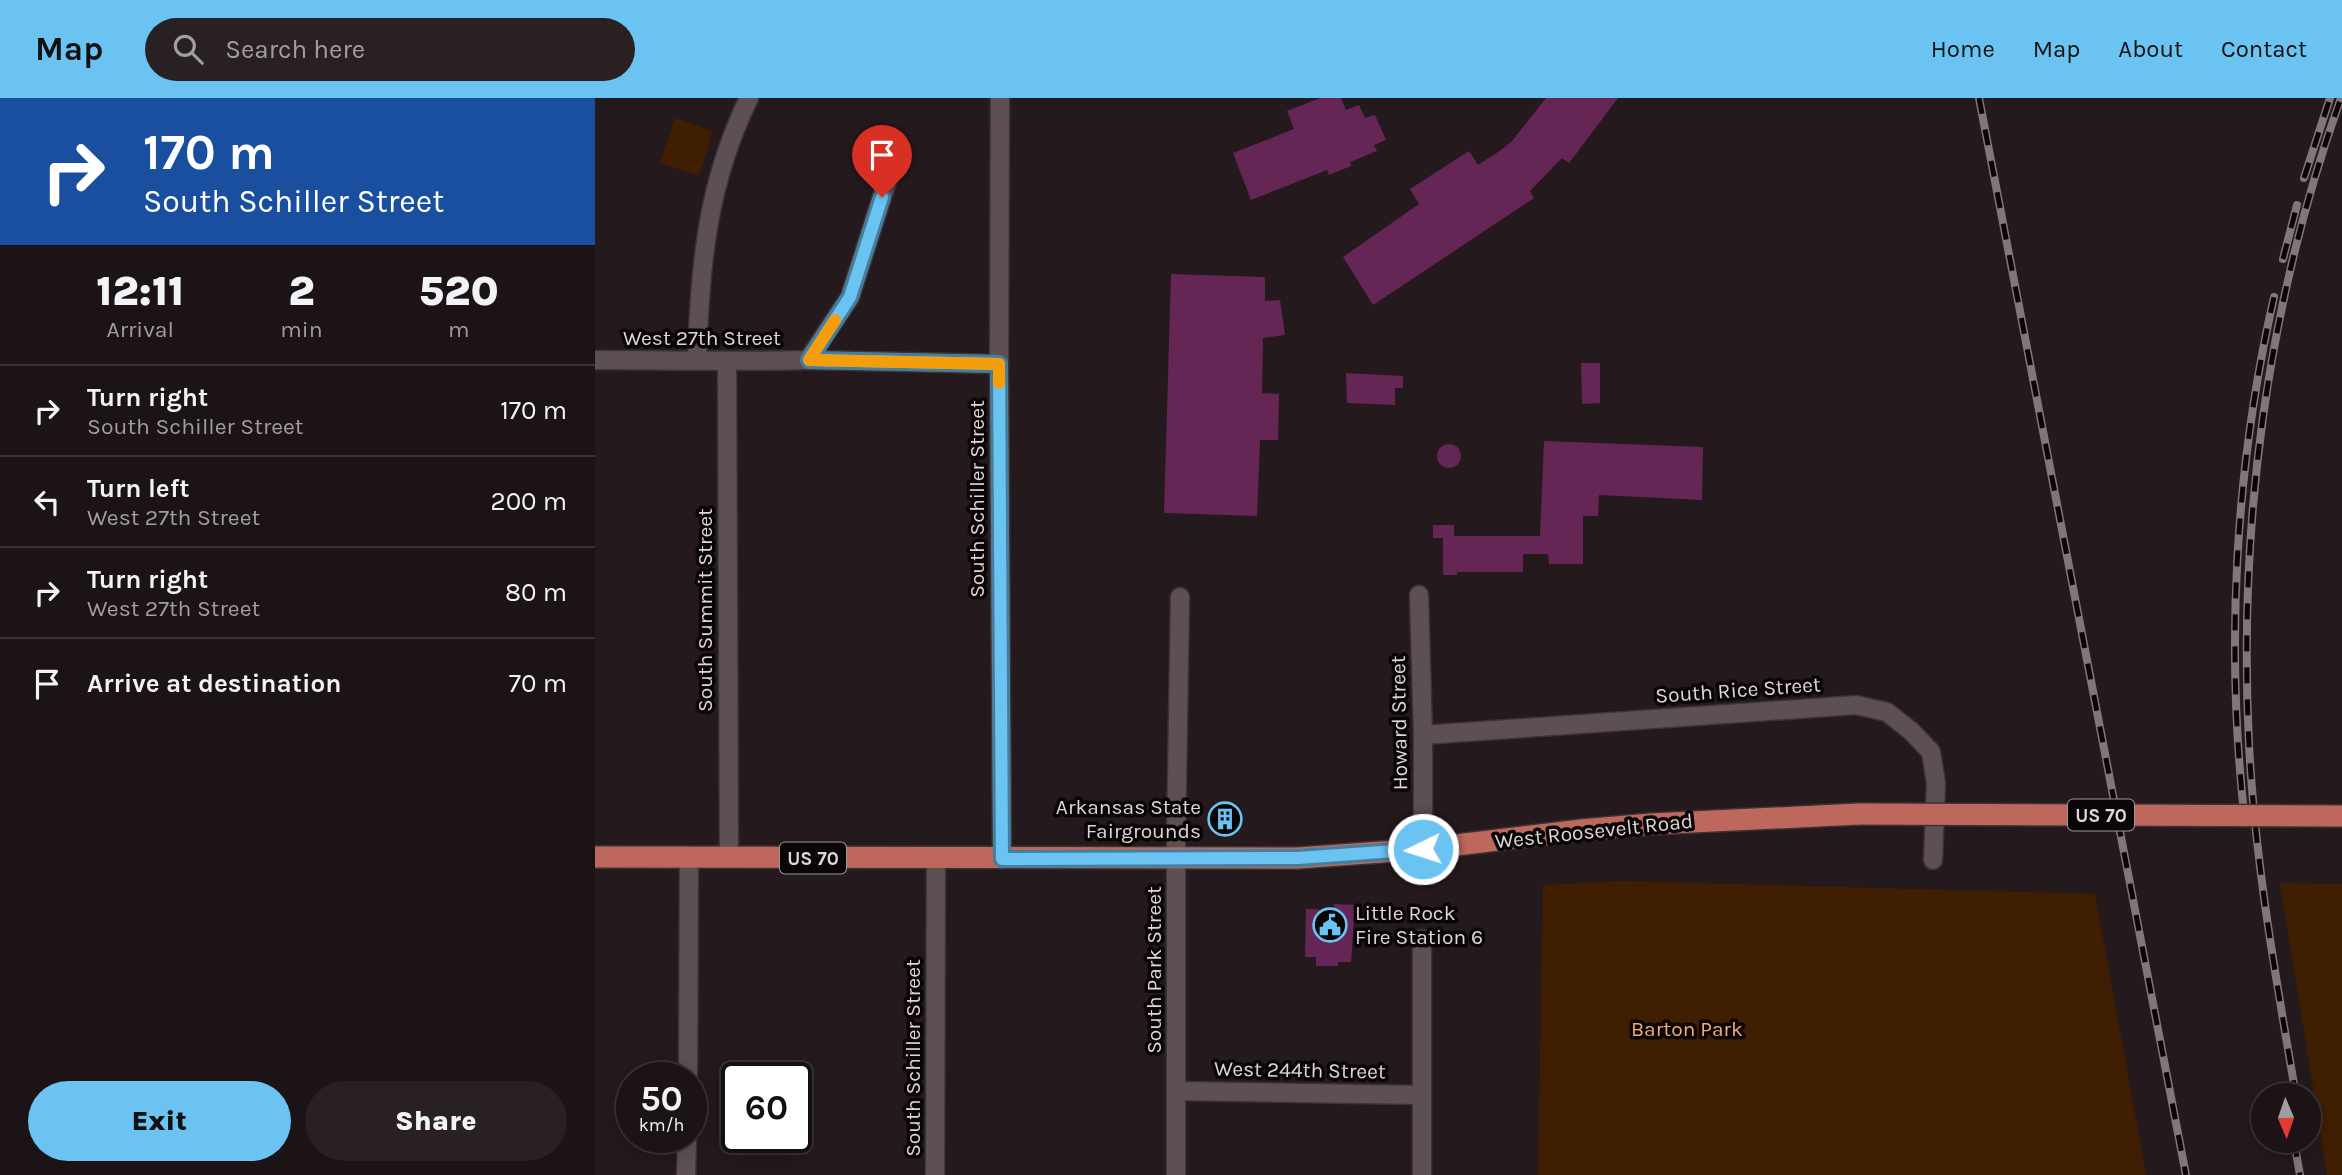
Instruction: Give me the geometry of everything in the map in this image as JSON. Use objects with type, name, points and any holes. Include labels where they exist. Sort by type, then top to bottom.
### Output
[{"type":"main road","name":"West Roosevelt Road","points":[[595,857],[1298,858],[1423,849],[1651,824],[1859,814],[2342,816]]},
{"type":"street","points":[[697,359],[704,241],[724,160],[749,98]]},
{"type":"street","name":"South Schiller Street","points":[[1000,98],[1002,859]]},
{"type":"street","name":"West 27th Street","points":[[809,360],[850,297],[890,172]]},
{"type":"street","name":"West 27th Street","points":[[595,360],[809,360],[999,364]]},
{"type":"street","name":"South Summit Street","points":[[727,362],[729,858]]},
{"type":"street","name":"Howard Street","points":[[1419,595],[1423,849]]},
{"type":"street","name":"South Park Street","points":[[1176,1175],[1176,859],[1180,597]]},
{"type":"street","name":"South Rice Street","points":[[1423,735],[1856,705],[1887,712],[1931,752],[1936,783],[1933,860]]},
{"type":"street","points":[[688,1062],[689,858]]},
{"type":"street","name":"South Schiller Street","points":[[935,1175],[936,858]]},
{"type":"street","points":[[1422,939],[1422,1175]]},
{"type":"street","name":"West 244th Street","points":[[1177,1091],[1422,1095]]},
{"type":"street","points":[[686,1175],[687,1153]]},
{"type":"green space","points":[[675,118],[713,131],[699,176],[660,163]]},
{"type":"green space","name":"Barton Park","points":[[1621,881],[2095,894],[2146,1175],[1538,1175],[1543,885]]},
{"type":"green space","points":[[2280,883],[2342,884],[2342,1175],[2327,1175],[2321,1138],[2321,1083],[2312,1083]]},
{"type":"building","points":[[1320,98],[1341,98],[1346,110],[1359,105],[1365,118],[1375,115],[1386,140],[1374,145],[1377,151],[1350,162],[1351,166],[1329,175],[1327,170],[1251,200],[1233,153],[1294,129],[1287,111]]},
{"type":"building","points":[[1546,98],[1618,98],[1569,163],[1562,158],[1530,191],[1534,198],[1373,305],[1343,257],[1419,204],[1410,189],[1469,151],[1478,165],[1501,150],[1512,141]]},
{"type":"building","points":[[1171,274],[1265,277],[1265,301],[1280,300],[1285,335],[1263,338],[1262,393],[1279,394],[1278,440],[1260,440],[1257,516],[1164,513]]},
{"type":"building","points":[[1581,363],[1600,363],[1600,403],[1582,404]]},
{"type":"building","points":[[1346,373],[1403,376],[1403,388],[1395,388],[1395,405],[1347,403]]},
{"type":"building","points":[[1544,441],[1703,447],[1702,500],[1599,495],[1598,516],[1583,516],[1583,564],[1549,564],[1548,554],[1523,554],[1523,572],[1457,572],[1457,575],[1443,575],[1443,538],[1433,538],[1433,525],[1454,525],[1454,536],[1540,536]]},
{"type":"building","points":[[1449,444],[1457,448],[1461,456],[1457,464],[1449,468],[1441,464],[1437,456],[1441,448]]},
{"type":"building","name":"Little Rock Fire Station 6","points":[[1334,904],[1355,905],[1351,962],[1338,962],[1338,966],[1316,966],[1316,957],[1305,957],[1306,909],[1334,910]]},
{"type":"railway","points":[[1979,98],[2186,1175]]},
{"type":"railway","points":[[2304,178],[2330,98]]},
{"type":"railway","points":[[2294,1083],[2267,920],[2256,832],[2249,744],[2248,580],[2263,416],[2276,335],[2315,176],[2341,98]]},
{"type":"railway","points":[[2283,259],[2297,205]]},
{"type":"railway","points":[[2245,822],[2236,691],[2237,558],[2250,427],[2274,297]]},
{"type":"railway","points":[[2296,1153],[2300,1175]]},
{"type":"slow traffic","points":[[835,320],[809,360],[999,364],[999,383]]},
{"type":"place","name":"Arkansas State Fairgrounds","points":[[1225,819]]},
{"type":"place","name":"Little Rock Fire Station 6","points":[[1330,925]]},
{"type":"route","points":[[882,197],[850,297],[809,360],[999,364],[1002,859],[1298,858],[1423,849]]}]
